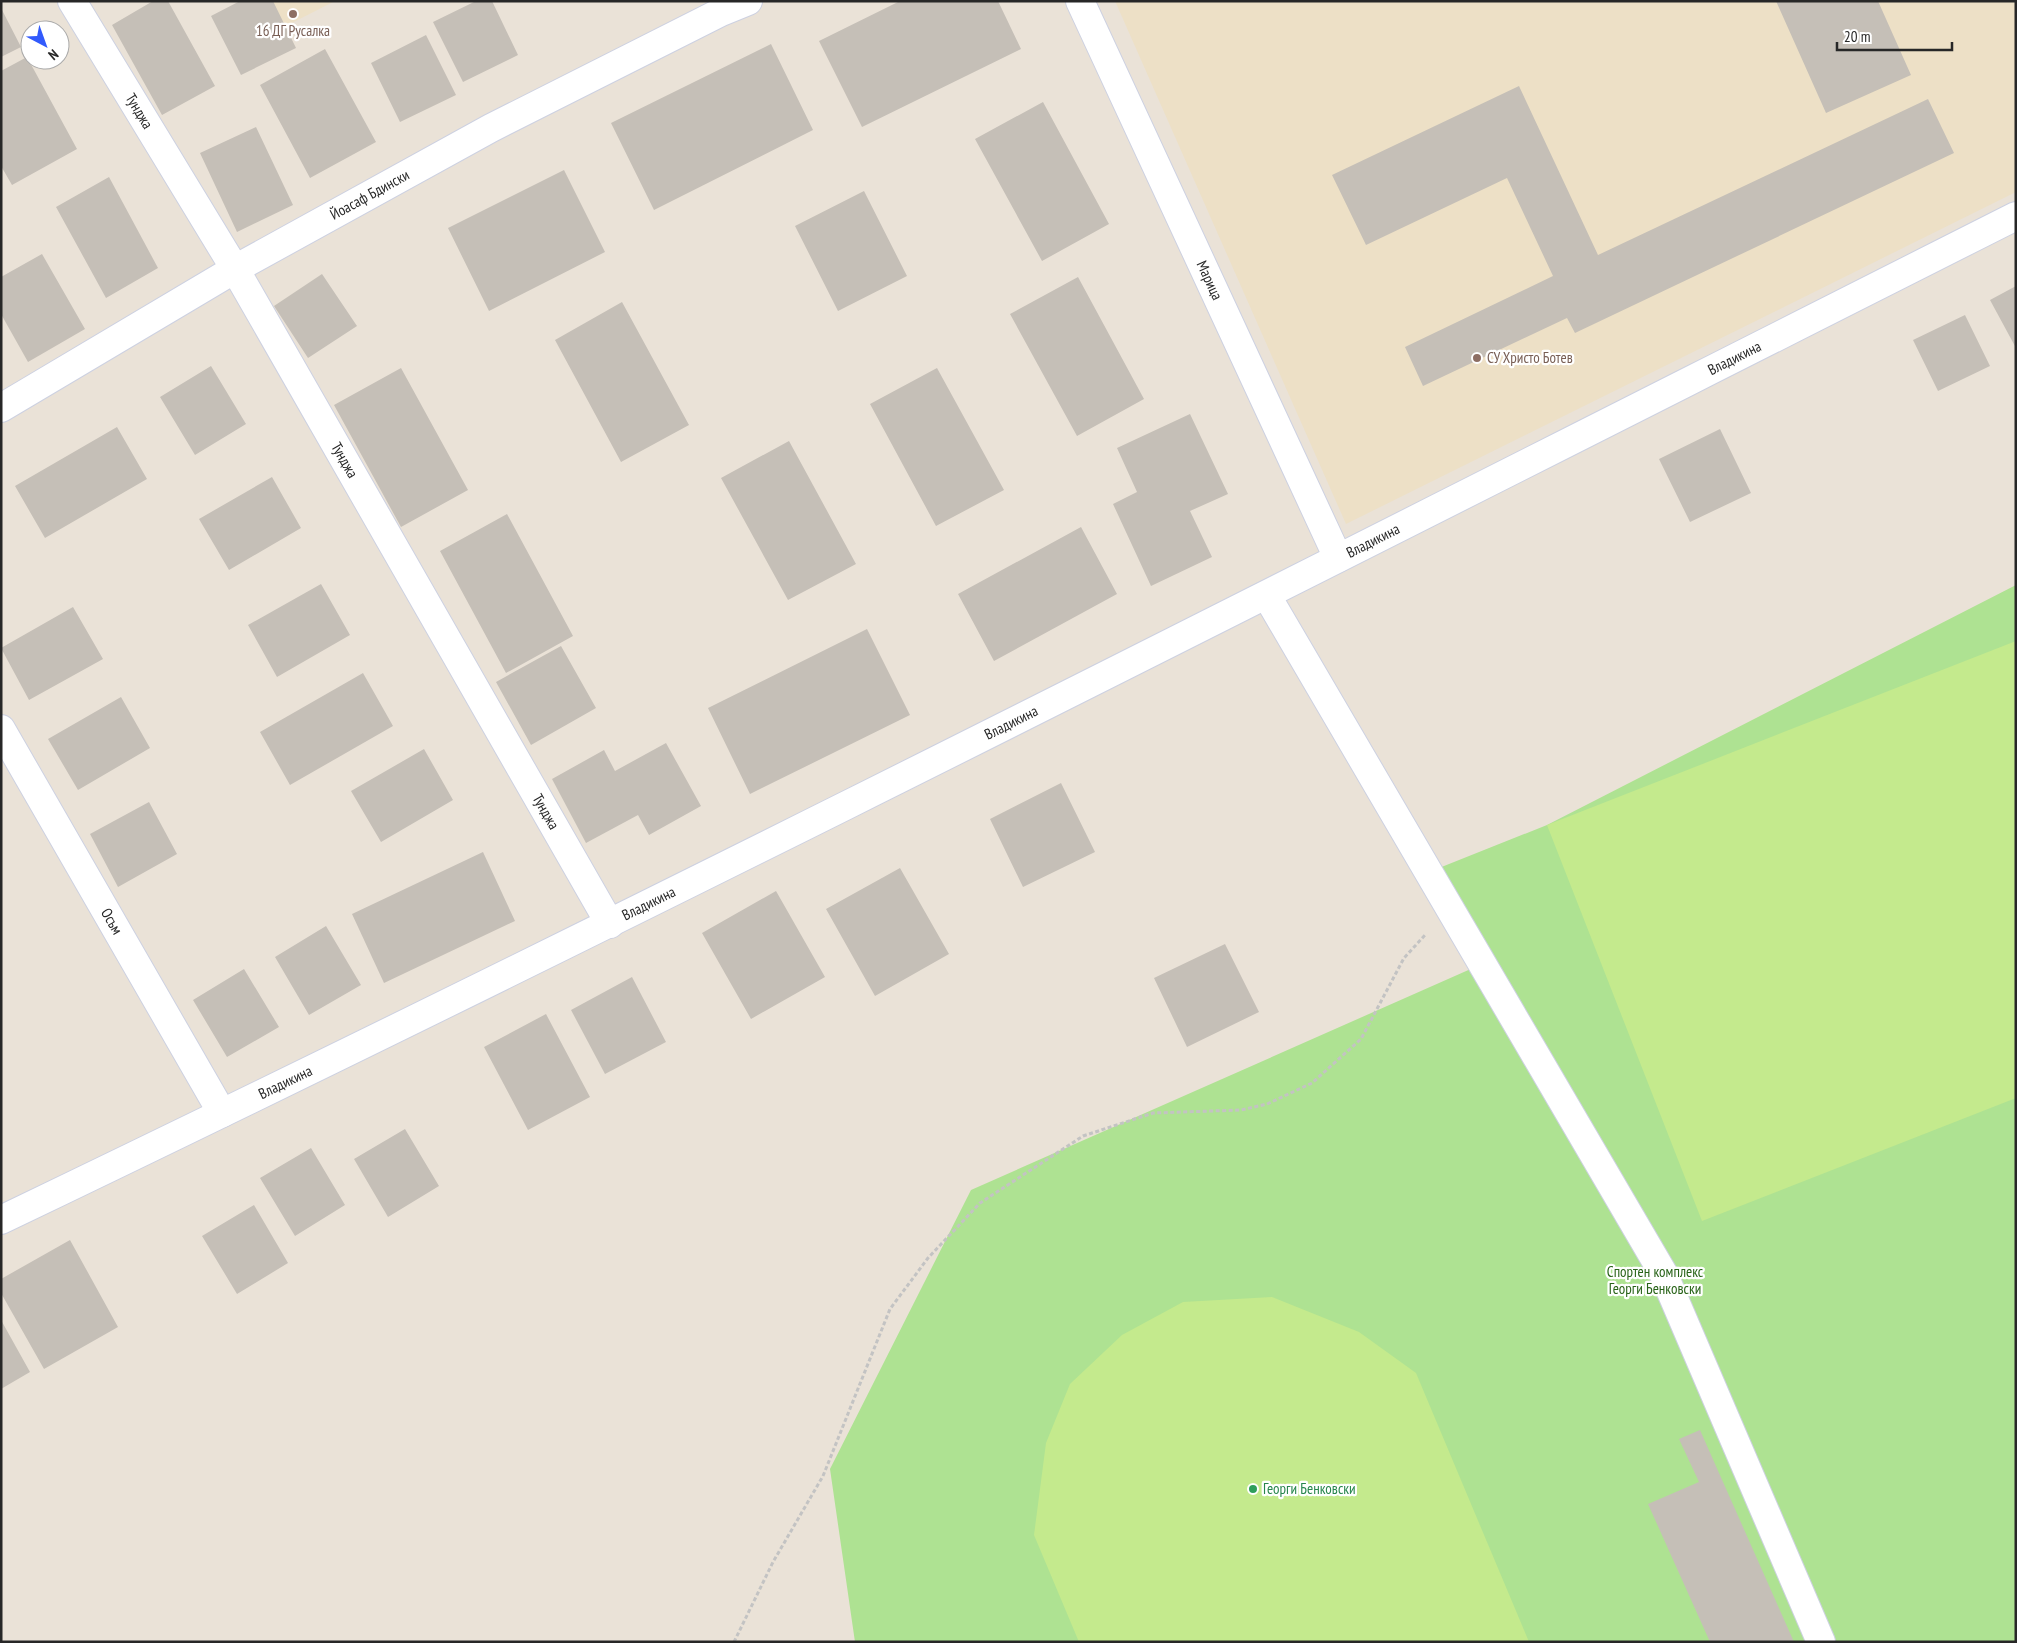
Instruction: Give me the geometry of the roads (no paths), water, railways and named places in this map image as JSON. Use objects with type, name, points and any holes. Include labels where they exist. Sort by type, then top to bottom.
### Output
[{"type":"street","name":"Тунджа","points":[[72,1],[235,269],[610,924]]},
{"type":"street","name":"Йоасаф Бдински","points":[[1,408],[235,269],[491,128],[721,12],[748,1]]},
{"type":"street","name":"Марица","points":[[1080,1],[1338,558]]},
{"type":"street","name":"Владикина","points":[[1,1220],[610,924],[1267,596],[1338,558],[2016,216]]},
{"type":"street","points":[[1267,596],[1663,1273],[1821,1642]]},
{"type":"street","name":"Осъм","points":[[1,729],[222,1113]]},
{"type":"place","name":"16 ДГ Русалка","points":[[293,14]]},
{"type":"place","name":"СУ Христо Ботев","points":[[1477,358]]},
{"type":"place","name":"Георги Бенковски","points":[[1253,1489]]},
{"type":"park label","name":"Спортен комплекс Георги Бенковски","points":[[1655,1280]]}]
